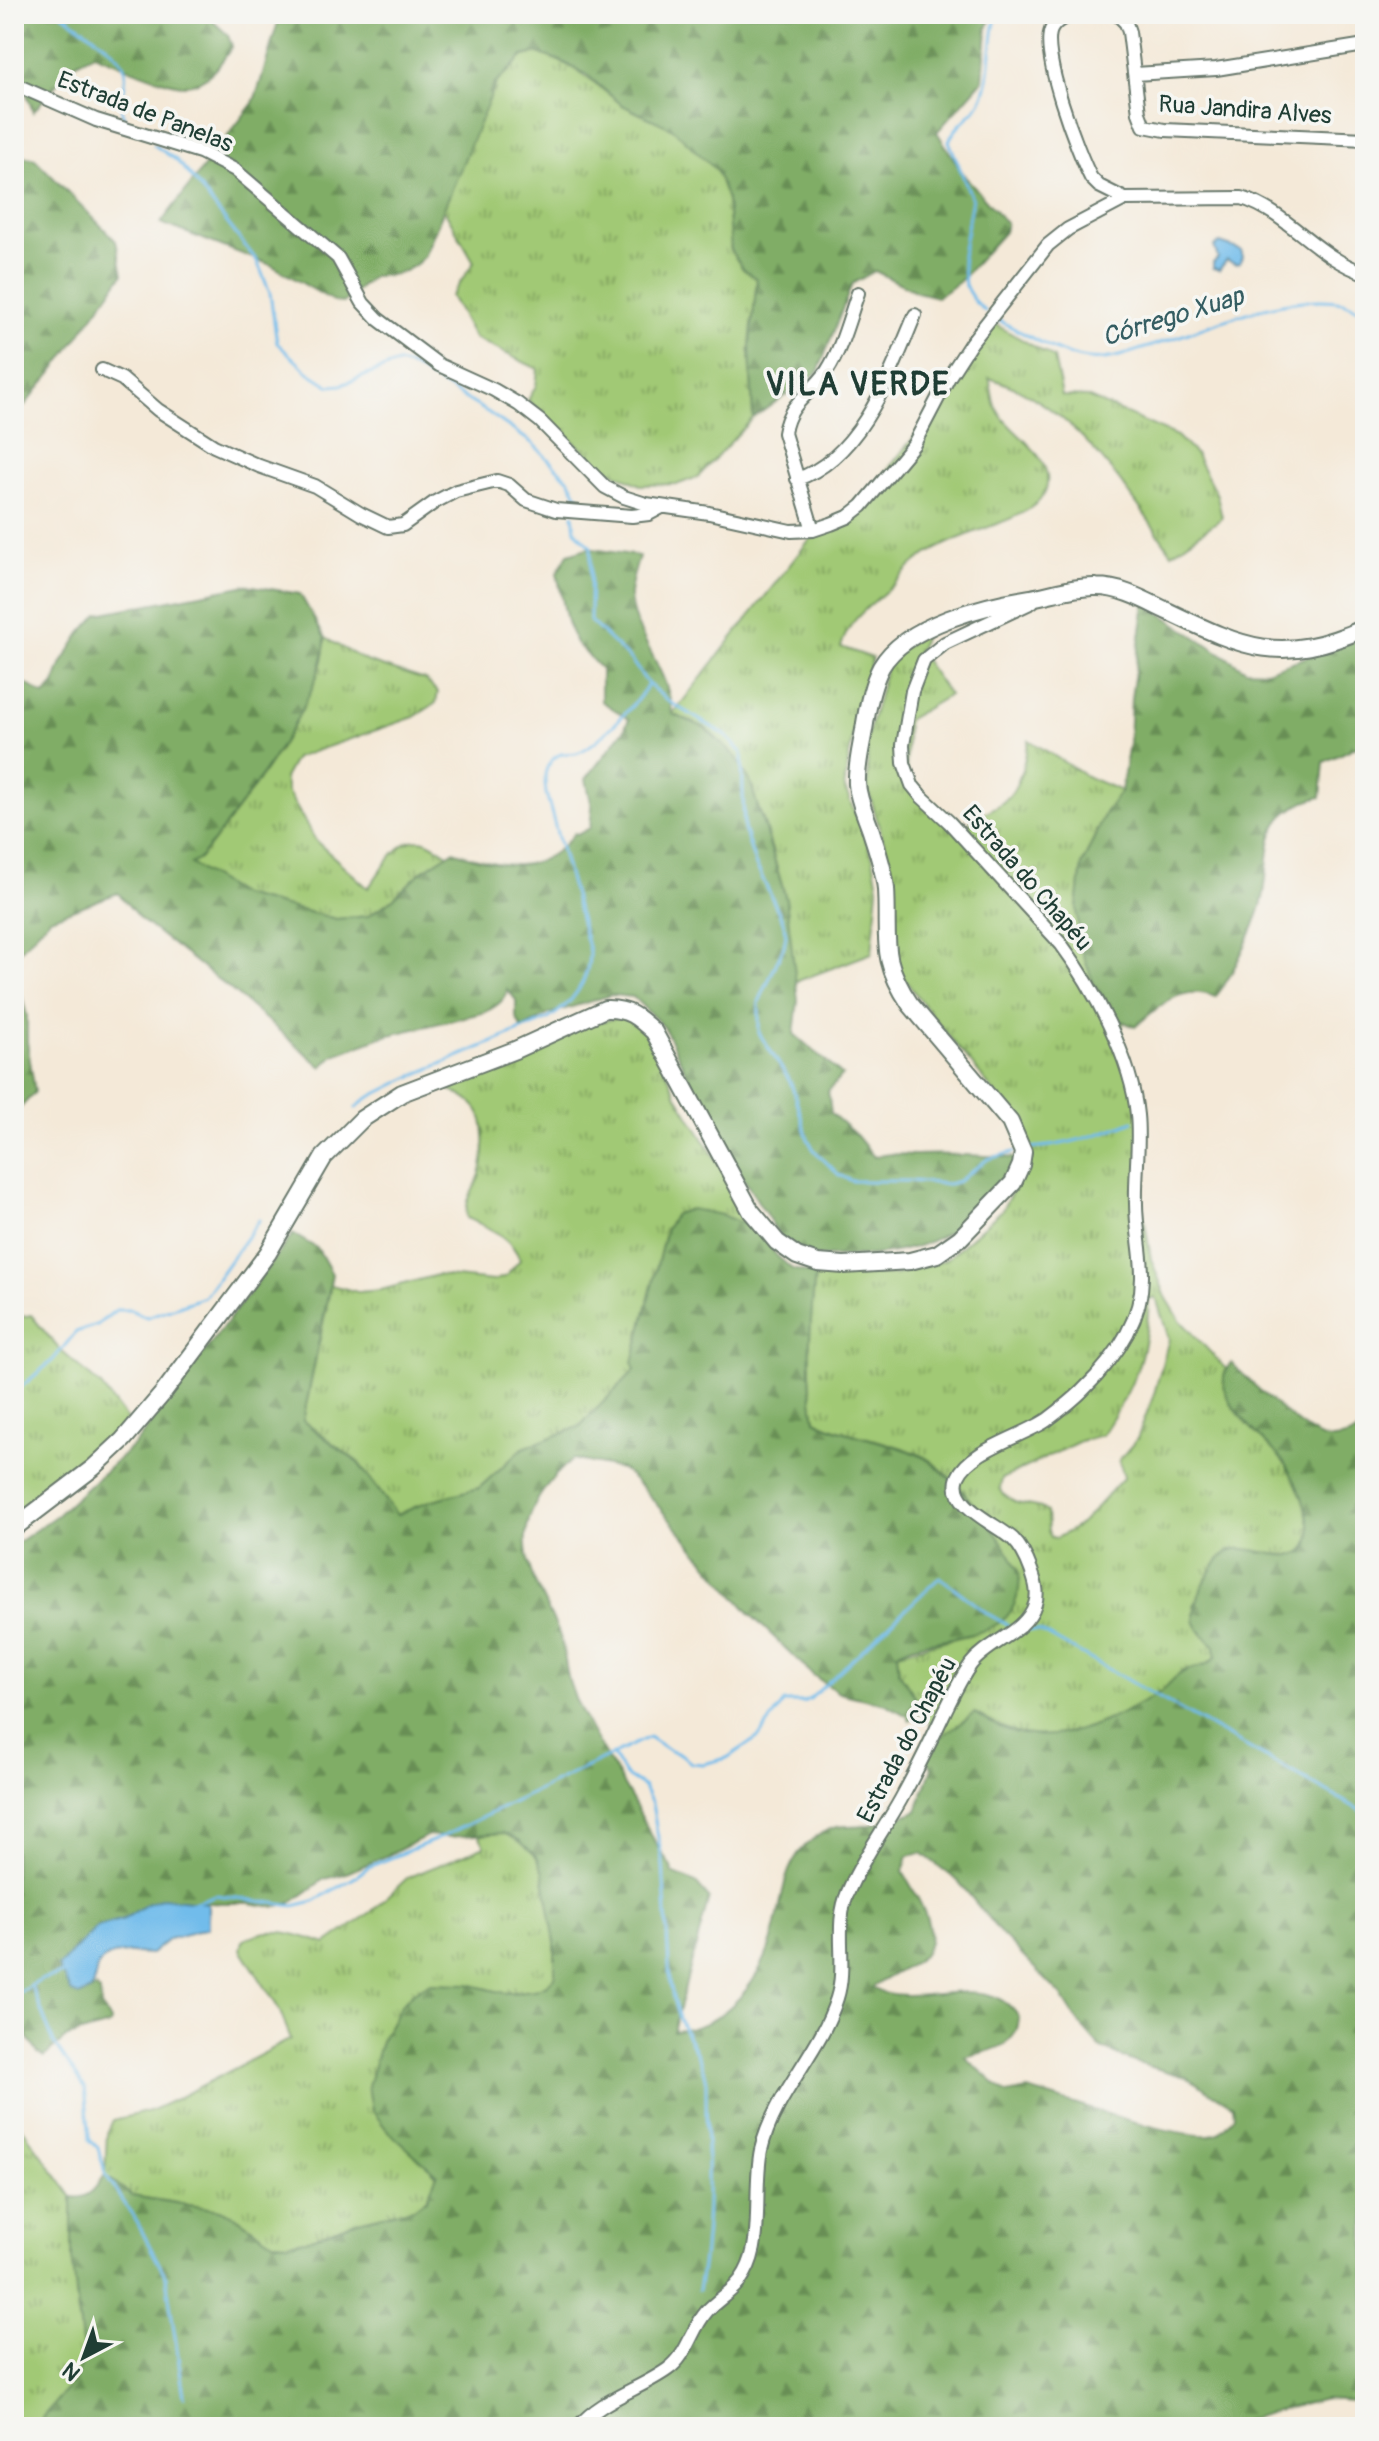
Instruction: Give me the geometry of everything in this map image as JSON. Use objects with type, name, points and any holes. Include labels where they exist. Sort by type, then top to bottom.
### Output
[{"type":"main road","points":[[14,1528],[93,1468],[123,1440],[164,1392],[268,1253],[324,1157],[362,1119],[402,1093],[515,1050],[605,1009],[622,1008],[637,1015],[654,1032],[670,1056],[751,1211],[777,1242],[797,1256],[818,1263],[844,1265],[910,1261],[937,1254],[960,1238],[1013,1183],[1023,1152],[1010,1122],[946,1049],[897,985],[889,965],[885,944],[884,874],[857,784],[872,687],[880,668],[896,650],[941,623],[966,613],[1080,588],[1115,589],[1225,638],[1259,649],[1293,650],[1365,628]]},
{"type":"street","points":[[1086,14],[1060,19],[1049,31],[1048,42],[1053,73],[1091,178],[1099,186],[1125,199],[1242,198],[1260,204],[1281,217],[1330,258],[1365,273]]},
{"type":"street","name":"Rua Jandira Alves","points":[[1117,14],[1126,23],[1129,32],[1144,126],[1152,129],[1365,139]]},
{"type":"street","points":[[1135,74],[1216,69],[1365,45]]},
{"type":"street","name":"Estrada de Panelas","points":[[14,84],[96,120],[200,152],[235,170],[338,258],[363,303],[407,343],[439,365],[518,404],[540,421],[605,487],[624,497],[662,507]]},
{"type":"street","points":[[102,370],[122,379],[158,410],[214,446],[315,486],[388,527],[403,525],[456,491],[497,481],[509,485],[526,500],[556,510],[632,516],[649,514],[662,507],[709,513],[791,531],[813,530],[848,517],[862,506],[903,459],[971,343],[1048,245],[1068,229],[1125,199]]},
{"type":"street","points":[[813,530],[784,433],[786,420],[791,408],[828,369],[858,293]]},
{"type":"street","points":[[797,479],[810,475],[831,459],[867,417],[915,315]]},
{"type":"street","name":"Estrada do Chapéu","points":[[578,2427],[591,2413],[675,2365],[708,2310],[746,2272],[754,2238],[762,2147],[772,2119],[837,1999],[843,1960],[840,1926],[848,1892],[899,1804],[962,1677],[983,1651],[1010,1634],[1033,1611],[1037,1597],[1035,1579],[1027,1559],[1015,1541],[974,1513],[957,1490],[956,1481],[961,1471],[983,1452],[1046,1420],[1080,1393],[1110,1361],[1138,1309],[1142,1274],[1136,1224],[1137,1112],[1130,1081],[1115,1041],[1068,953],[966,840],[921,796],[912,785],[904,763],[903,745],[912,691],[924,660],[945,643],[1046,596]]},
{"type":"green space","points":[[14,14],[205,14],[228,35],[232,46],[219,66],[207,77],[185,85],[153,77],[94,54],[74,64],[33,112],[26,92],[14,80]]},
{"type":"green space","points":[[281,14],[992,14],[987,29],[983,80],[937,132],[964,175],[1006,223],[1004,232],[959,282],[937,297],[917,292],[875,271],[852,284],[818,372],[753,418],[750,346],[757,279],[743,269],[731,251],[727,200],[716,170],[673,129],[622,105],[586,74],[537,53],[523,56],[496,83],[424,257],[401,272],[373,276],[343,303],[335,302],[271,265],[161,223],[253,103]]},
{"type":"green space","points":[[537,53],[573,68],[626,107],[670,127],[700,152],[723,183],[735,254],[757,278],[750,346],[753,418],[698,477],[679,484],[640,485],[601,466],[528,400],[536,386],[538,369],[474,338],[451,296],[474,262],[443,208],[496,83],[523,56]]},
{"type":"green space","points":[[19,155],[35,159],[116,241],[123,274],[55,369],[14,418],[14,161]]},
{"type":"green space","points":[[991,322],[1054,358],[1062,396],[1087,397],[1177,436],[1196,455],[1217,495],[1222,518],[1172,553],[1115,475],[1071,427],[1047,406],[989,378],[996,408],[1044,465],[1046,488],[1031,508],[1019,515],[951,542],[917,561],[863,612],[845,636],[841,647],[872,658],[853,733],[844,786],[873,858],[878,888],[872,953],[795,982],[786,899],[763,819],[736,757],[704,727],[672,715],[810,539],[850,516],[932,415]]},
{"type":"green space","points":[[587,548],[639,556],[630,594],[632,608],[665,681],[672,714],[704,727],[736,757],[750,781],[786,899],[798,1000],[794,1034],[842,1075],[828,1091],[831,1113],[857,1136],[874,1157],[942,1154],[1017,1158],[1016,1164],[992,1193],[965,1220],[948,1233],[909,1249],[868,1256],[804,1256],[779,1235],[717,1136],[664,1027],[633,997],[611,995],[549,1014],[522,1029],[516,1017],[516,1000],[507,989],[502,1000],[486,1012],[381,1037],[334,1055],[322,1067],[230,989],[140,919],[118,893],[50,918],[15,956],[15,970],[27,1016],[27,1042],[35,1092],[14,1115],[14,676],[44,695],[54,684],[62,663],[81,633],[98,614],[247,585],[300,594],[325,638],[321,663],[311,691],[256,784],[199,859],[191,864],[241,895],[336,919],[368,916],[393,899],[422,871],[453,851],[503,864],[534,863],[548,857],[574,833],[579,834],[590,828],[592,807],[586,779],[629,719],[601,701],[601,669],[576,643],[567,622],[557,573],[568,554]]},
{"type":"green space","points":[[1145,603],[1246,670],[1266,671],[1365,637],[1365,736],[1356,747],[1324,762],[1321,797],[1287,812],[1278,823],[1272,835],[1263,898],[1256,921],[1236,964],[1215,997],[1203,993],[1182,995],[1153,1011],[1135,1027],[1119,1020],[1094,984],[1080,947],[1077,908],[1082,865],[1105,813],[1121,791]]},
{"type":"green space","points":[[928,629],[918,651],[949,695],[907,720],[906,775],[967,835],[972,816],[999,806],[1014,789],[1029,740],[1086,776],[1121,791],[1105,813],[1082,865],[1077,908],[1080,947],[1119,1020],[1123,1022],[1119,1048],[1139,1098],[1145,1142],[1140,1194],[1151,1259],[1166,1297],[1180,1320],[1226,1369],[1228,1397],[1235,1409],[1290,1471],[1309,1523],[1307,1546],[1300,1553],[1278,1556],[1234,1549],[1194,1605],[1201,1633],[1215,1646],[1216,1656],[1211,1661],[1183,1671],[1160,1692],[1131,1709],[1096,1724],[1060,1734],[1026,1735],[999,1726],[975,1713],[942,1736],[919,1711],[920,1704],[899,1672],[897,1653],[979,1632],[1019,1574],[977,1508],[935,1464],[895,1445],[815,1420],[810,1329],[815,1274],[895,1275],[947,1259],[1002,1210],[1033,1153],[983,1077],[924,1006],[889,955],[896,906],[890,862],[868,790],[867,739],[888,660]],"holes":[[[1156,1298],[1169,1339],[1154,1394],[1137,1439],[1119,1460],[1124,1477],[1082,1523],[1057,1538],[1051,1537],[1047,1512],[1017,1503],[1004,1495],[1000,1488],[1002,1479],[1080,1441],[1102,1435],[1136,1371],[1145,1339],[1149,1300]]]},
{"type":"green space","points":[[325,638],[366,661],[425,680],[438,692],[436,703],[414,717],[295,758],[284,778],[287,791],[316,841],[368,888],[392,856],[407,843],[425,841],[448,854],[422,871],[393,899],[368,916],[336,919],[241,895],[190,864],[199,859],[235,813],[295,722],[321,663]]},
{"type":"green space","points":[[625,1017],[653,1040],[677,1096],[760,1231],[666,1229],[633,1363],[635,1370],[579,1427],[523,1448],[479,1488],[429,1501],[397,1515],[358,1462],[303,1421],[331,1285],[358,1292],[381,1290],[437,1275],[493,1281],[506,1276],[520,1260],[516,1252],[499,1234],[467,1218],[467,1204],[479,1178],[483,1157],[484,1130],[480,1115],[471,1102],[446,1088],[555,1036]]},
{"type":"green space","points":[[691,1209],[722,1215],[760,1231],[776,1255],[792,1269],[815,1274],[810,1365],[815,1420],[906,1450],[931,1462],[960,1490],[1002,1542],[1018,1571],[1019,1584],[1011,1611],[990,1628],[897,1653],[899,1672],[920,1704],[918,1714],[910,1721],[886,1704],[839,1693],[813,1675],[751,1615],[641,1486],[622,1469],[573,1459],[546,1486],[529,1521],[527,1558],[561,1638],[572,1690],[591,1731],[673,1869],[672,1873],[696,1883],[709,1898],[673,2031],[710,2021],[740,1997],[752,1982],[769,1947],[790,1869],[802,1849],[830,1829],[881,1823],[917,1811],[932,1768],[924,1753],[975,1713],[999,1727],[1027,1735],[1067,1733],[1125,1712],[1160,1692],[1180,1674],[1207,1664],[1216,1657],[1215,1646],[1199,1629],[1194,1615],[1199,1594],[1217,1562],[1231,1550],[1281,1555],[1303,1552],[1309,1544],[1310,1529],[1302,1497],[1287,1467],[1242,1418],[1225,1390],[1224,1376],[1231,1363],[1307,1430],[1330,1439],[1339,1439],[1365,1427],[1365,2402],[1325,2399],[1227,2427],[34,2427],[75,2380],[84,2358],[72,2258],[72,2197],[88,2195],[105,2175],[132,2196],[220,2210],[273,2242],[287,2243],[414,2208],[427,2198],[437,2175],[387,2130],[372,2110],[368,2086],[381,2041],[401,2005],[412,1993],[429,1983],[468,1984],[504,1993],[535,1990],[547,1985],[555,1976],[555,1942],[538,1858],[519,1840],[503,1833],[448,1837],[428,1835],[344,1874],[324,1879],[291,1903],[274,1907],[180,1900],[147,1904],[124,1919],[97,1927],[59,1967],[79,1996],[96,1988],[100,1992],[101,2006],[111,2021],[110,2025],[67,2037],[44,2057],[38,2053],[14,2017],[14,1545],[57,1515],[136,1443],[293,1234],[318,1249],[332,1274],[303,1421],[358,1463],[397,1515],[429,1501],[479,1488],[523,1448],[579,1427],[635,1370],[633,1363],[666,1229],[675,1214]],"holes":[[[922,1853],[959,1882],[1002,1935],[1061,1995],[1078,2022],[1101,2048],[1134,2062],[1186,2077],[1233,2106],[1234,2115],[1225,2127],[1218,2133],[1183,2133],[1027,2090],[1007,2094],[965,2057],[1001,2046],[1014,2035],[1019,2017],[1005,2002],[988,1994],[969,1992],[909,1996],[872,1988],[920,1958],[927,1949],[929,1927],[903,1872],[908,1856]]]},
{"type":"green space","points":[[31,1315],[59,1349],[101,1386],[127,1420],[94,1459],[14,1516],[14,1318]]},
{"type":"green space","points":[[503,1833],[531,1850],[542,1869],[552,1916],[555,1976],[547,1985],[535,1990],[504,1993],[468,1984],[401,2005],[381,2042],[431,2169],[437,2176],[427,2198],[414,2208],[358,2221],[306,2240],[273,2242],[220,2210],[132,2196],[105,2175],[107,2133],[113,2120],[150,2111],[291,2039],[279,2009],[241,1949],[243,1941],[263,1933],[284,1932],[326,1944],[371,1912],[407,1878],[485,1846],[479,1835]]},
{"type":"green space","points":[[14,2116],[72,2197],[76,2297],[84,2358],[75,2380],[34,2427],[14,2427]]},
{"type":"water","points":[[1220,243],[1241,250],[1243,257],[1240,263],[1227,260],[1219,270],[1213,268],[1218,258],[1214,246]]},
{"type":"water","points":[[163,1898],[208,1903],[208,1928],[169,1939],[151,1954],[110,1956],[98,1967],[91,1990],[79,1996],[72,1993],[58,1967],[97,1927],[124,1919]]},
{"type":"waterway","points":[[63,14],[108,47],[122,63],[125,70],[122,108],[125,120]]},
{"type":"waterway","name":"Córrego Xuap","points":[[985,311],[965,286],[962,256],[972,199],[949,141],[983,96],[997,14]]},
{"type":"waterway","points":[[154,145],[176,160],[189,174],[257,261],[270,293],[277,343],[308,372],[330,386],[341,385],[398,363],[413,367],[532,443],[570,481],[578,496],[577,505]]},
{"type":"waterway","name":"Córrego Xuap","points":[[998,320],[1054,349],[1095,359],[1122,355],[1241,315],[1294,302],[1343,302],[1365,312]]},
{"type":"waterway","points":[[573,515],[575,530],[591,547],[590,621],[631,660],[648,684],[668,701],[725,735],[742,753],[744,829],[786,935],[759,1002],[759,1033],[791,1083],[814,1150],[839,1175],[852,1181],[948,1184],[959,1181],[988,1159],[1014,1152]]},
{"type":"waterway","points":[[356,1108],[366,1099],[410,1077],[548,1019],[578,991],[589,962],[589,951],[546,793],[545,774],[556,756],[584,750],[605,734],[648,684]]},
{"type":"waterway","points":[[1029,1148],[1082,1139],[1133,1121]]},
{"type":"waterway","points":[[14,1393],[53,1360],[76,1332],[97,1325],[116,1310],[130,1310],[147,1317],[204,1297],[259,1220]]},
{"type":"waterway","points":[[193,1903],[216,1895],[294,1906],[314,1901],[368,1867],[435,1840],[649,1737],[691,1763],[703,1764],[727,1758],[759,1737],[784,1702],[810,1699],[940,1577],[988,1614],[1011,1627]]},
{"type":"waterway","points":[[1023,1630],[1040,1631],[1365,1813]]},
{"type":"waterway","points":[[612,1754],[625,1775],[644,1787],[652,1804],[663,1865],[671,1989],[678,2017],[700,2060],[706,2082],[707,2213],[698,2290]]},
{"type":"waterway","points":[[14,1995],[43,1979],[65,1973]]},
{"type":"waterway","points":[[31,1985],[54,2043],[85,2088],[90,2140],[98,2148],[106,2175],[137,2222],[166,2277],[184,2396]]},
{"type":"district","name":"VILA VERDE","points":[[858,385]]}]
